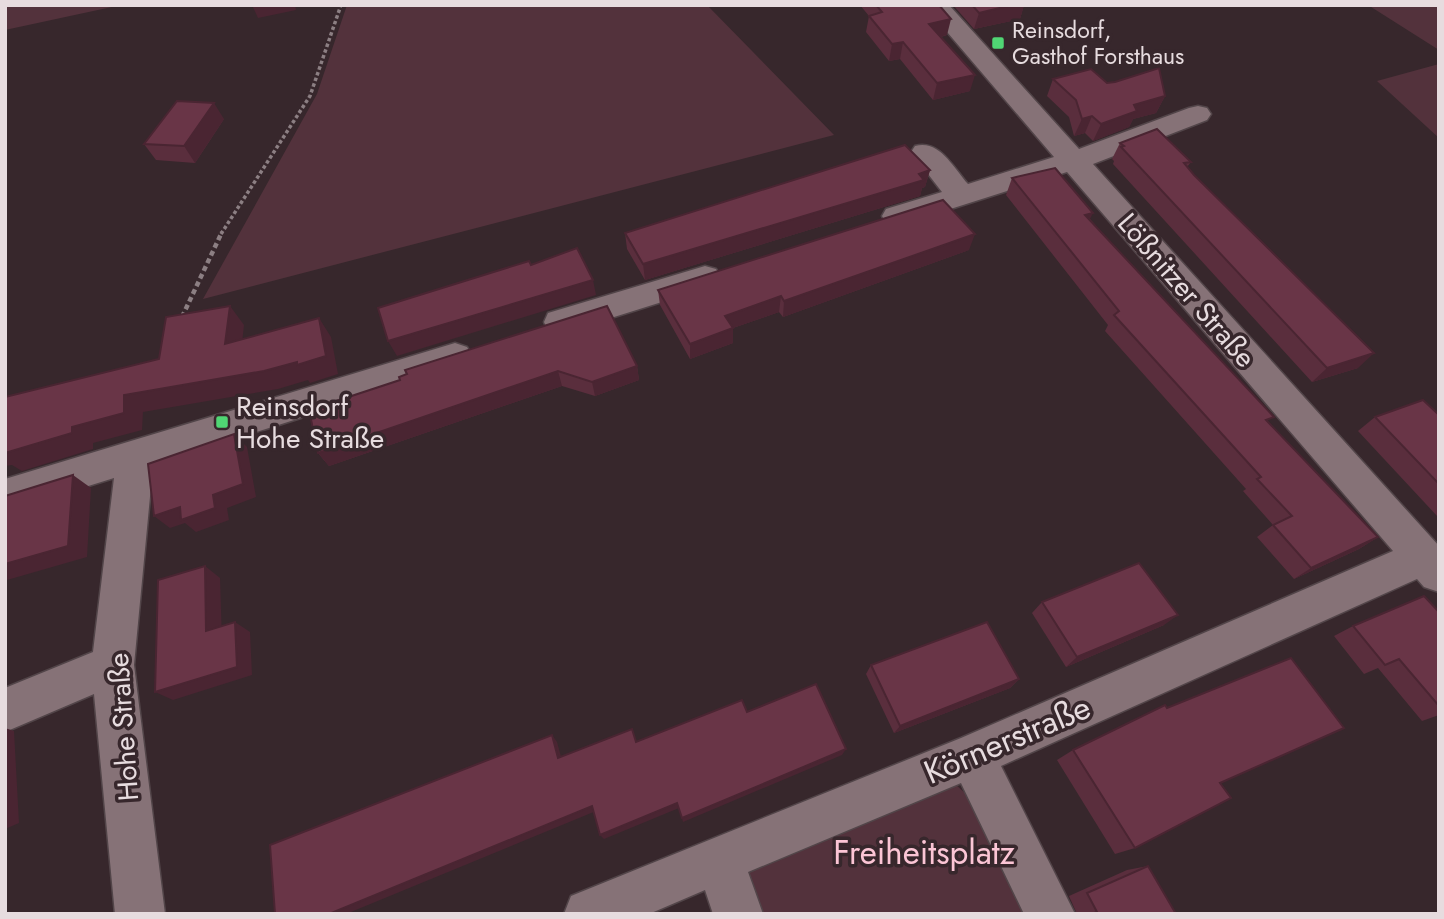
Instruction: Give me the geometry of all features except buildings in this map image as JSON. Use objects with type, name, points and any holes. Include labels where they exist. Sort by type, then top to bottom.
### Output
[{"type":"street","name":"Lößnitzer Straße","points":[[936,5],[1431,566]]},
{"type":"street","points":[[870,225],[1073,161],[1198,114]]},
{"type":"street","points":[[925,152],[962,196]]},
{"type":"street","points":[[527,333],[738,266]]},
{"type":"street","points":[[5,496],[488,345]]},
{"type":"street","name":"Hohe Straße","points":[[135,457],[113,665],[140,914]]},
{"type":"street","name":"Körnerstraße","points":[[589,914],[1431,566]]},
{"type":"street","points":[[5,710],[113,665]]},
{"type":"street","points":[[972,755],[1051,914]]},
{"type":"street","points":[[720,860],[738,914]]},
{"type":"path","points":[[181,318],[220,235],[310,96],[341,5]]},
{"type":"green space","points":[[5,5],[121,5],[5,30]]},
{"type":"green space","points":[[347,5],[707,5],[834,135],[203,299],[317,94]]},
{"type":"green space","points":[[1368,5],[1439,5],[1439,50]]},
{"type":"green space","points":[[1439,64],[1439,138],[1377,81]]},
{"type":"green space","name":"Freiheitsplatz","points":[[954,783],[966,794],[1024,914],[761,914],[748,878],[751,863]]},
{"type":"place","name":"Reinsdorf, Gasthof Forsthaus","points":[[998,43]]},
{"type":"place","name":"Reinsdorf Hohe Straße","points":[[222,422]]}]
